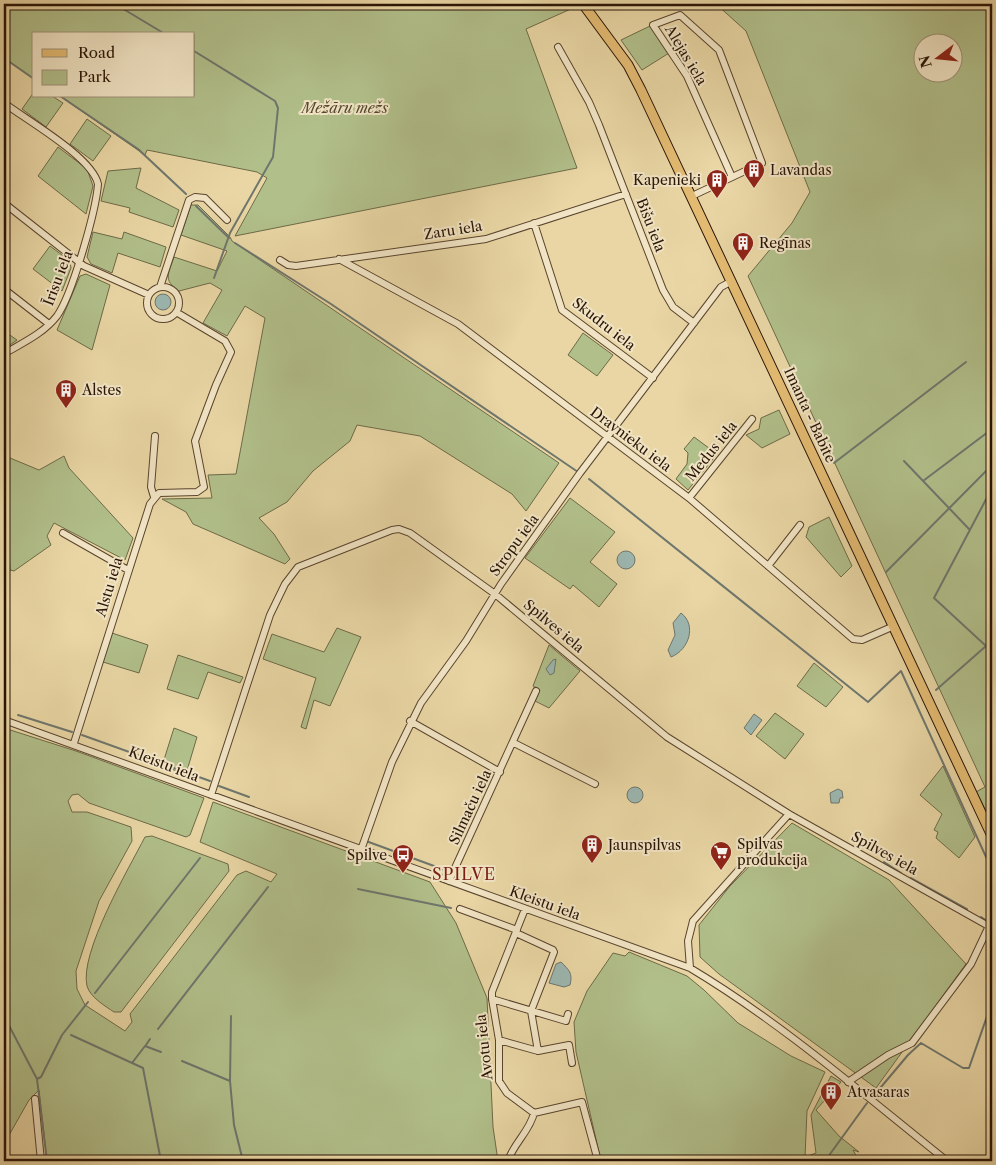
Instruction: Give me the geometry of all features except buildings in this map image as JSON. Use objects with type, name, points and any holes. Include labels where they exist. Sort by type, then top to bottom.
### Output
[{"type":"main road","name":"Imanta - Babīte","points":[[583,4],[636,78],[992,836]]},
{"type":"street","name":"Alejas iela","points":[[675,15],[680,15],[719,50],[762,163],[732,177],[687,76],[653,25],[675,15]]},
{"type":"street","name":"Bišu iela","points":[[558,47],[589,102],[663,290],[673,307],[694,324]]},
{"type":"street","name":"Īrisu iela","points":[[4,103],[84,161],[96,174],[98,184],[79,262],[58,315],[40,333],[4,354]]},
{"type":"street","points":[[692,196],[732,177]]},
{"type":"street","name":"Zaru iela","points":[[280,260],[288,265],[296,266],[486,238],[626,194]]},
{"type":"street","points":[[160,287],[174,291],[178,305],[176,312],[170,317],[162,319],[154,316],[149,311],[148,295],[160,287],[189,200],[195,197],[205,198],[227,220]]},
{"type":"street","points":[[4,203],[79,262],[148,295]]},
{"type":"street","name":"Skudru iela","points":[[534,223],[562,310],[653,378]]},
{"type":"street","name":"Dravnieku iela","points":[[339,259],[458,324],[689,498],[853,639],[862,640],[894,626]]},
{"type":"street","name":"Stropu iela","points":[[361,850],[386,779],[410,721],[421,703],[466,642],[495,594],[609,437],[721,287],[732,282]]},
{"type":"street","points":[[4,289],[50,324]]},
{"type":"street","points":[[154,497],[159,493],[197,492],[204,487],[195,441],[216,385],[231,352],[225,341],[176,312]]},
{"type":"street","name":"Medus iela","points":[[689,498],[752,420]]},
{"type":"street","name":"Alstu iela","points":[[74,743],[128,570],[154,497],[151,487],[155,436]]},
{"type":"street","points":[[768,566],[800,525]]},
{"type":"street","name":"Spilves iela","points":[[211,795],[270,615],[285,584],[298,567],[392,530],[399,529],[410,533],[495,594],[667,738],[789,814],[991,927]]},
{"type":"street","points":[[63,533],[128,570]]},
{"type":"street","name":"Silmaču iela","points":[[449,882],[514,743],[536,691]]},
{"type":"street","name":"Kleistu iela","points":[[4,720],[74,743],[361,850],[690,968],[747,1005],[948,1161]]},
{"type":"street","points":[[410,721],[500,772]]},
{"type":"street","points":[[514,743],[595,784]]},
{"type":"street","points":[[690,968],[688,941],[692,921],[789,814]]},
{"type":"street","points":[[460,909],[516,932],[553,950],[554,952],[531,1012],[538,1051]]},
{"type":"street","name":"Avotu iela","points":[[525,909],[492,992],[492,999],[499,1040],[499,1081],[507,1093],[534,1113]]},
{"type":"street","points":[[848,1082],[888,1055],[912,1043],[970,964],[991,927]]},
{"type":"street","points":[[492,999],[531,1012],[567,1018]]},
{"type":"street","points":[[499,1040],[538,1051],[569,1046],[572,1063]]},
{"type":"street","points":[[35,1099],[41,1161]]},
{"type":"street","points":[[508,1161],[512,1149],[534,1113],[582,1102],[598,1161]]},
{"type":"green space","name":"Mežāru mežs","points":[[4,4],[570,4],[573,8],[526,29],[577,168],[235,236],[267,178],[257,172],[147,150],[145,155],[63,98],[195,98],[195,32],[32,32],[32,78],[4,58]]},
{"type":"green space","points":[[716,4],[992,4],[992,823],[976,792],[985,787],[748,276],[792,223],[810,192],[746,31]]},
{"type":"green space","points":[[650,26],[669,53],[642,70],[621,40]]},
{"type":"green space","points":[[32,95],[32,98],[55,98],[63,103],[46,127],[22,109]]},
{"type":"green space","points":[[87,119],[111,136],[93,161],[70,144]]},
{"type":"green space","points":[[58,147],[87,169],[93,186],[86,214],[38,176]]},
{"type":"green space","points":[[141,168],[136,188],[179,210],[173,227],[129,212],[130,208],[101,201],[108,171]]},
{"type":"green space","points":[[191,205],[198,205],[232,241],[559,463],[526,511],[512,494],[420,436],[357,425],[350,441],[313,471],[287,502],[259,518],[274,534],[290,559],[285,564],[193,524],[186,512],[162,499],[212,498],[208,475],[236,474],[265,318],[245,306],[227,336],[203,323],[222,290],[210,283],[179,291],[170,283],[168,276],[174,257],[217,271],[227,251],[181,235]]},
{"type":"green space","points":[[93,232],[122,239],[124,232],[166,247],[160,267],[118,253],[112,273],[91,264],[87,257]]},
{"type":"green space","points":[[50,246],[70,261],[71,268],[62,291],[33,269]]},
{"type":"green space","points":[[86,274],[110,285],[92,350],[57,330],[80,276]]},
{"type":"green space","points":[[4,331],[17,340],[4,349]]},
{"type":"green space","points":[[583,333],[613,355],[597,376],[568,355]]},
{"type":"green space","points":[[779,410],[790,434],[762,448],[746,435],[759,429],[761,418]]},
{"type":"green space","points":[[694,437],[717,454],[688,490],[676,479],[687,464],[688,453],[684,449]]},
{"type":"green space","points":[[4,444],[10,458],[39,470],[64,456],[69,468],[133,538],[125,560],[54,523],[47,536],[51,545],[14,571],[10,570],[9,553],[4,553]]},
{"type":"green space","points":[[570,498],[615,532],[590,562],[617,584],[599,607],[573,585],[570,589],[525,558]]},
{"type":"green space","points":[[829,517],[852,566],[841,577],[806,537],[809,527]]},
{"type":"green space","points":[[337,628],[361,637],[330,706],[314,700],[306,729],[301,727],[316,678],[263,659],[272,634],[324,652]]},
{"type":"green space","points":[[112,633],[148,645],[139,673],[103,662]]},
{"type":"green space","points":[[549,645],[580,671],[549,708],[535,701],[540,690],[533,686]]},
{"type":"green space","points":[[178,655],[243,677],[240,683],[208,672],[198,699],[167,689]]},
{"type":"green space","points":[[814,663],[843,687],[826,707],[797,686]]},
{"type":"green space","points":[[775,713],[804,734],[785,759],[756,736]]},
{"type":"green space","points":[[4,728],[76,751],[204,798],[190,835],[186,837],[89,803],[78,794],[72,795],[68,801],[72,812],[87,812],[131,827],[132,841],[99,901],[76,971],[77,989],[85,1005],[125,1031],[132,1022],[130,1014],[237,875],[246,871],[271,882],[277,874],[200,842],[213,802],[430,882],[456,923],[487,998],[493,1127],[498,1161],[47,1161],[39,1090],[29,1100],[4,1144]]},
{"type":"green space","points":[[174,728],[197,737],[186,774],[162,766]]},
{"type":"green space","points":[[943,766],[975,837],[959,858],[936,838],[938,832],[934,830],[942,814],[920,795]]},
{"type":"green space","points":[[792,823],[889,880],[966,964],[876,1088],[719,974],[700,957],[699,925],[730,886]]},
{"type":"green space","points":[[152,836],[228,864],[229,871],[121,1012],[114,1012],[94,997],[87,986],[90,953],[107,911],[128,869],[145,837]]},
{"type":"green space","points":[[629,952],[687,976],[738,1023],[791,1056],[825,1072],[807,1111],[805,1157],[816,1153],[811,1115],[831,1076],[841,1082],[816,1110],[839,1136],[859,1152],[853,1150],[859,1161],[601,1161],[576,1052],[574,1022],[587,991],[613,953],[625,956]]},
{"type":"water","points":[[163,294],[169,296],[171,302],[169,308],[163,310],[157,308],[155,302],[157,296]]},
{"type":"water","points":[[622,551],[630,551],[635,556],[633,567],[622,569],[617,564],[617,556]]},
{"type":"water","points":[[681,613],[689,624],[689,637],[682,649],[671,657],[668,650],[675,635],[673,623]]},
{"type":"water","points":[[556,659],[554,673],[550,675],[546,669]]},
{"type":"water","points":[[754,714],[762,720],[751,735],[744,728]]},
{"type":"water","points":[[635,787],[641,789],[643,795],[641,801],[635,803],[629,801],[627,795],[629,789]]},
{"type":"water","points":[[838,789],[842,791],[843,798],[840,798],[839,803],[831,803],[830,793]]},
{"type":"water","points":[[561,962],[571,975],[570,985],[564,987],[549,983],[556,964]]},
{"type":"waterway","points":[[115,4],[162,32]]},
{"type":"waterway","points":[[195,52],[275,101],[278,108],[273,157],[230,233],[214,278]]},
{"type":"waterway","points":[[4,58],[32,78]]},
{"type":"waterway","points":[[63,98],[138,149],[186,194]]},
{"type":"waterway","points":[[196,206],[229,238]]},
{"type":"waterway","points":[[235,243],[331,304],[578,472]]},
{"type":"waterway","points":[[834,463],[966,362]]},
{"type":"waterway","points":[[923,481],[992,429]]},
{"type":"waterway","points":[[904,461],[969,529]]},
{"type":"waterway","points":[[886,572],[992,465]]},
{"type":"waterway","points":[[589,479],[868,702],[901,671],[992,870]]},
{"type":"waterway","points":[[936,690],[986,646],[934,598],[992,488]]},
{"type":"waterway","points":[[18,715],[72,732]]},
{"type":"waterway","points":[[82,735],[210,781]]},
{"type":"waterway","points":[[219,786],[249,797]]},
{"type":"waterway","points":[[366,841],[445,870]]},
{"type":"waterway","points":[[95,993],[200,858]]},
{"type":"waterway","points":[[884,862],[901,873]]},
{"type":"waterway","points":[[911,878],[967,909]]},
{"type":"waterway","points":[[158,1029],[268,887]]},
{"type":"waterway","points":[[358,889],[451,908]]},
{"type":"waterway","points":[[981,917],[990,923]]},
{"type":"waterway","points":[[37,1079],[41,1077],[62,1035],[88,1002]]},
{"type":"waterway","points":[[876,1093],[908,1055],[921,1043],[963,1068],[969,1068],[992,1002]]},
{"type":"waterway","points":[[4,1016],[37,1079],[47,1161]]},
{"type":"waterway","points":[[230,1081],[231,1016]]},
{"type":"waterway","points":[[71,1035],[143,1068],[161,1161]]},
{"type":"waterway","points":[[146,1045],[150,1039]]},
{"type":"waterway","points":[[132,1063],[145,1046],[161,1052]]},
{"type":"waterway","points":[[182,1061],[230,1081],[234,1125],[243,1161]]},
{"type":"waterway","points":[[825,1161],[867,1103]]},
{"type":"place","name":"Lavandas","points":[[754,189]]},
{"type":"place","name":"Kapenieki","points":[[717,199]]},
{"type":"place","name":"Regīnas","points":[[743,262]]},
{"type":"place","name":"Alstes","points":[[66,409]]},
{"type":"place","name":"Jaunspilvas","points":[[592,864]]},
{"type":"place","name":"Spilvas produkcija","points":[[721,871]]},
{"type":"place","name":"Spilve","points":[[403,874]]},
{"type":"place","name":"Atvasaras","points":[[831,1111]]},
{"type":"district","name":"SPILVE","points":[[464,874]]}]
